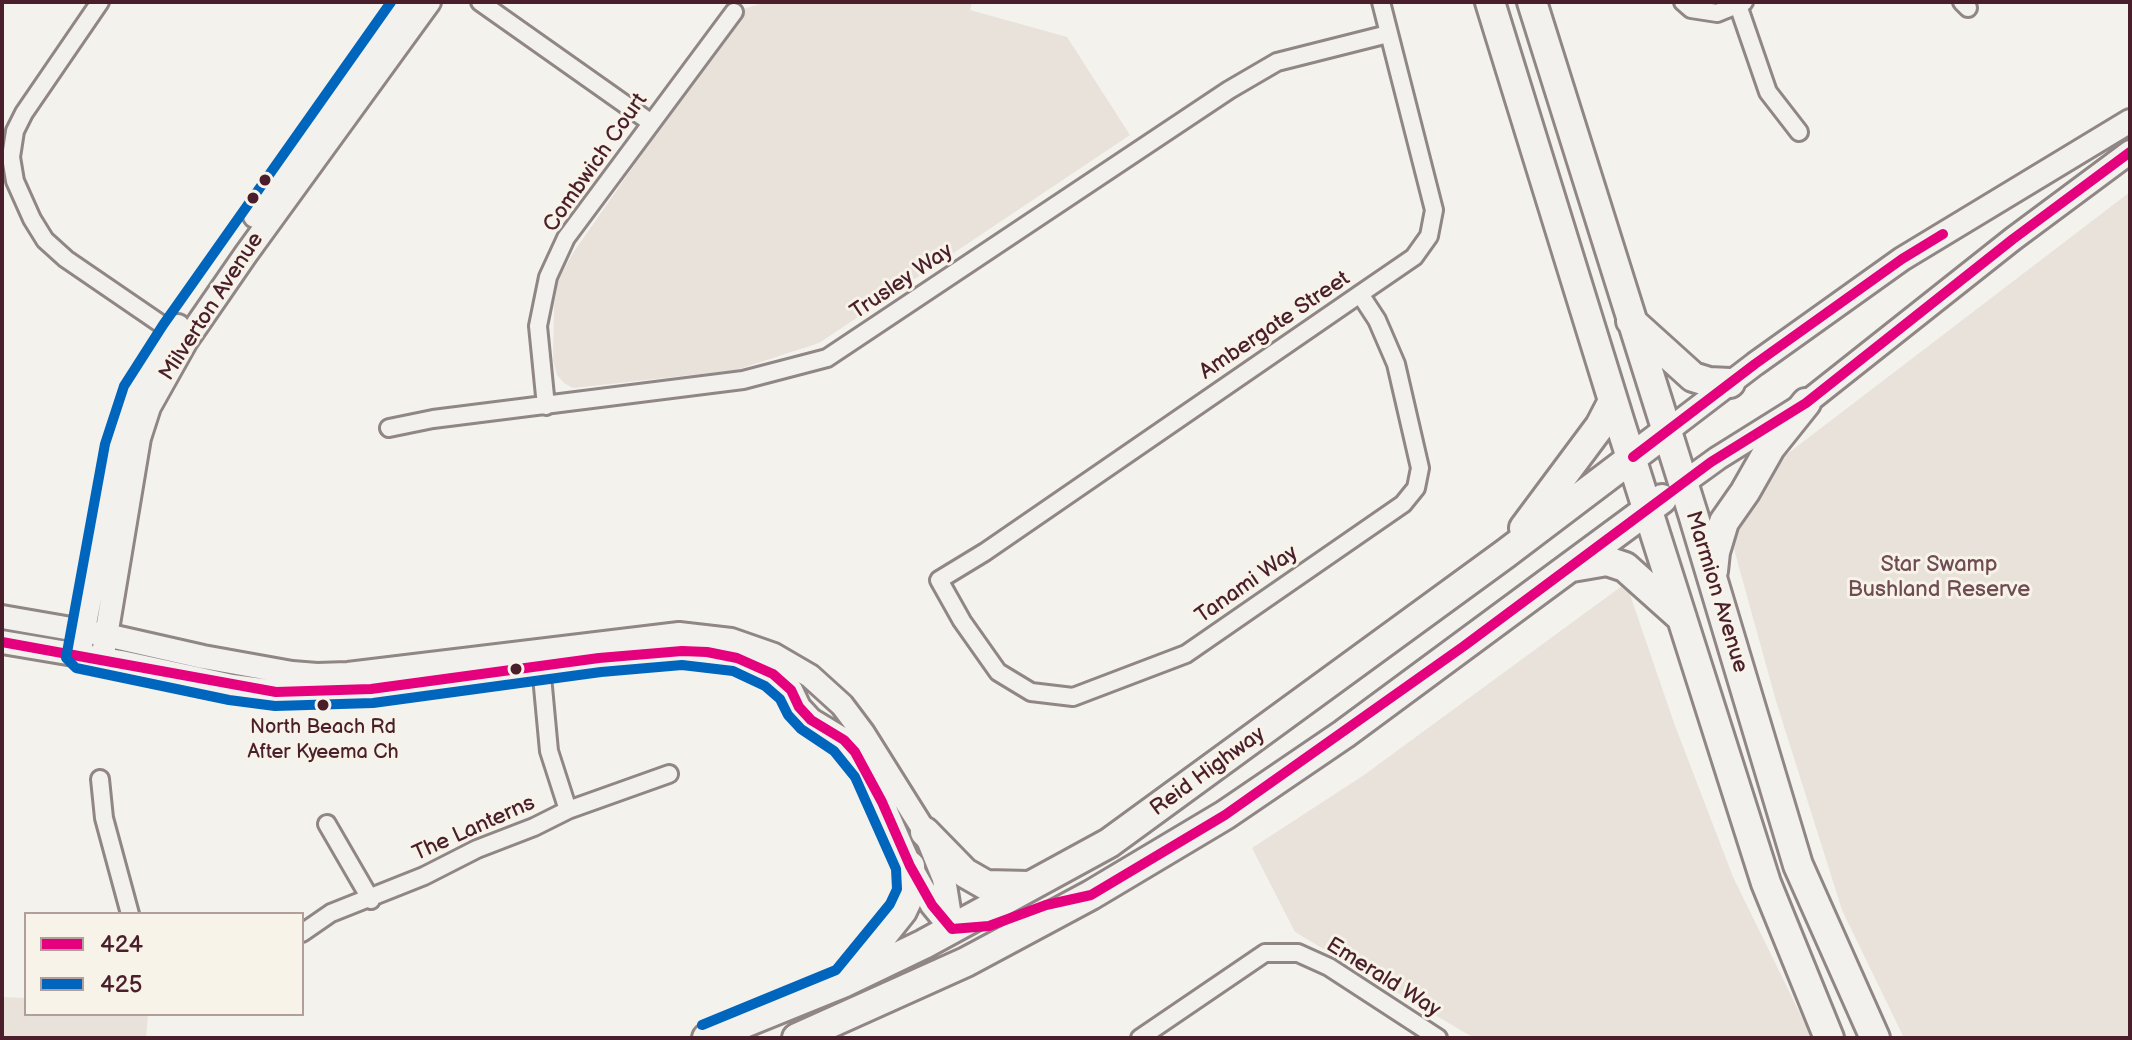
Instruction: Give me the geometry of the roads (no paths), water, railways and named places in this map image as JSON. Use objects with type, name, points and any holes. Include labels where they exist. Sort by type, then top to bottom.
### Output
[{"type":"highway","name":"Marmion Avenue","points":[[1490,2],[1766,883],[1829,1038]]},
{"type":"highway","name":"Marmion Avenue","points":[[1532,2],[1798,865],[1875,1038]]},
{"type":"highway","points":[[1631,320],[1693,377],[1730,383]]},
{"type":"highway","points":[[1505,554],[1600,426],[1613,401]]},
{"type":"highway","points":[[1712,578],[1715,552],[1724,522],[1770,448],[1806,403]]},
{"type":"highway","name":"Reid Highway","points":[[707,1038],[845,982],[1034,886],[1109,843],[1505,554],[1666,432]]},
{"type":"highway","name":"Reid Highway","points":[[797,1038],[966,962],[1091,895],[1225,815],[1344,734],[1682,484]]},
{"type":"highway","points":[[1570,568],[1607,561],[1625,567],[1683,619]]},
{"type":"highway","points":[[925,832],[965,873],[986,885],[1034,886]]},
{"type":"highway","points":[[845,982],[902,911],[911,892],[910,866]]},
{"type":"highway","points":[[886,1000],[952,929],[989,926],[1046,905],[1091,895]]},
{"type":"main road","name":"Milverton Avenue","points":[[102,658],[96,633],[139,438],[180,337],[408,2]]},
{"type":"main road","name":"Milverton Avenue","points":[[180,337],[429,2]]},
{"type":"main road","points":[[1666,432],[1902,259],[2130,121]]},
{"type":"main road","points":[[1682,484],[1711,462],[1806,403],[2013,239],[2130,152]]},
{"type":"main road","points":[[2,617],[96,633],[203,657],[317,675],[682,651],[737,658],[758,666],[791,690],[799,707],[811,720],[844,740],[855,752],[867,770],[910,866],[932,905],[952,929]]},
{"type":"main road","name":"Milverton Avenue","points":[[79,654],[96,633]]},
{"type":"main road","points":[[2,642],[102,658],[232,686],[291,692],[371,689],[679,634],[731,640],[774,655],[810,676],[842,705],[925,832],[944,879],[952,929]]},
{"type":"street","points":[[100,2],[19,122],[11,157],[15,181],[45,240],[66,259],[180,337]]},
{"type":"street","points":[[480,2],[650,122]]},
{"type":"street","name":"Ambergate Street","points":[[939,580],[985,552],[1414,257],[1429,236],[1434,210],[1381,2]]},
{"type":"street","points":[[1683,2],[1691,9],[1717,13],[1741,3],[1768,92],[1799,132]]},
{"type":"street","name":"Combwich Court","points":[[546,406],[538,326],[548,277],[566,238],[734,12]]},
{"type":"street","name":"Trusley Way","points":[[389,428],[433,419],[743,380],[827,358],[1229,90],[1277,62],[1388,34]]},
{"type":"street","name":"Tanami Way","points":[[939,580],[962,621],[998,672],[1031,692],[1073,697],[1186,654],[1403,504],[1416,488],[1420,468],[1396,364],[1377,320],[1360,294]]},
{"type":"street","points":[[540,658],[549,751],[568,810]]},
{"type":"street","name":"The Lanterns","points":[[304,932],[331,913],[371,900],[477,849],[568,810],[669,774]]},
{"type":"street","points":[[100,779],[104,818],[129,912]]},
{"type":"street","points":[[327,824],[371,900]]},
{"type":"street","name":"Emerald Way","points":[[1140,1038],[1265,953],[1298,953],[1329,967],[1438,1038]]},
{"type":"place","name":"North Beach Rd After Kyeema Ch","points":[[323,705]]},
{"type":"park label","name":"Star Swamp Bushland Reserve","points":[[1939,578]]}]
